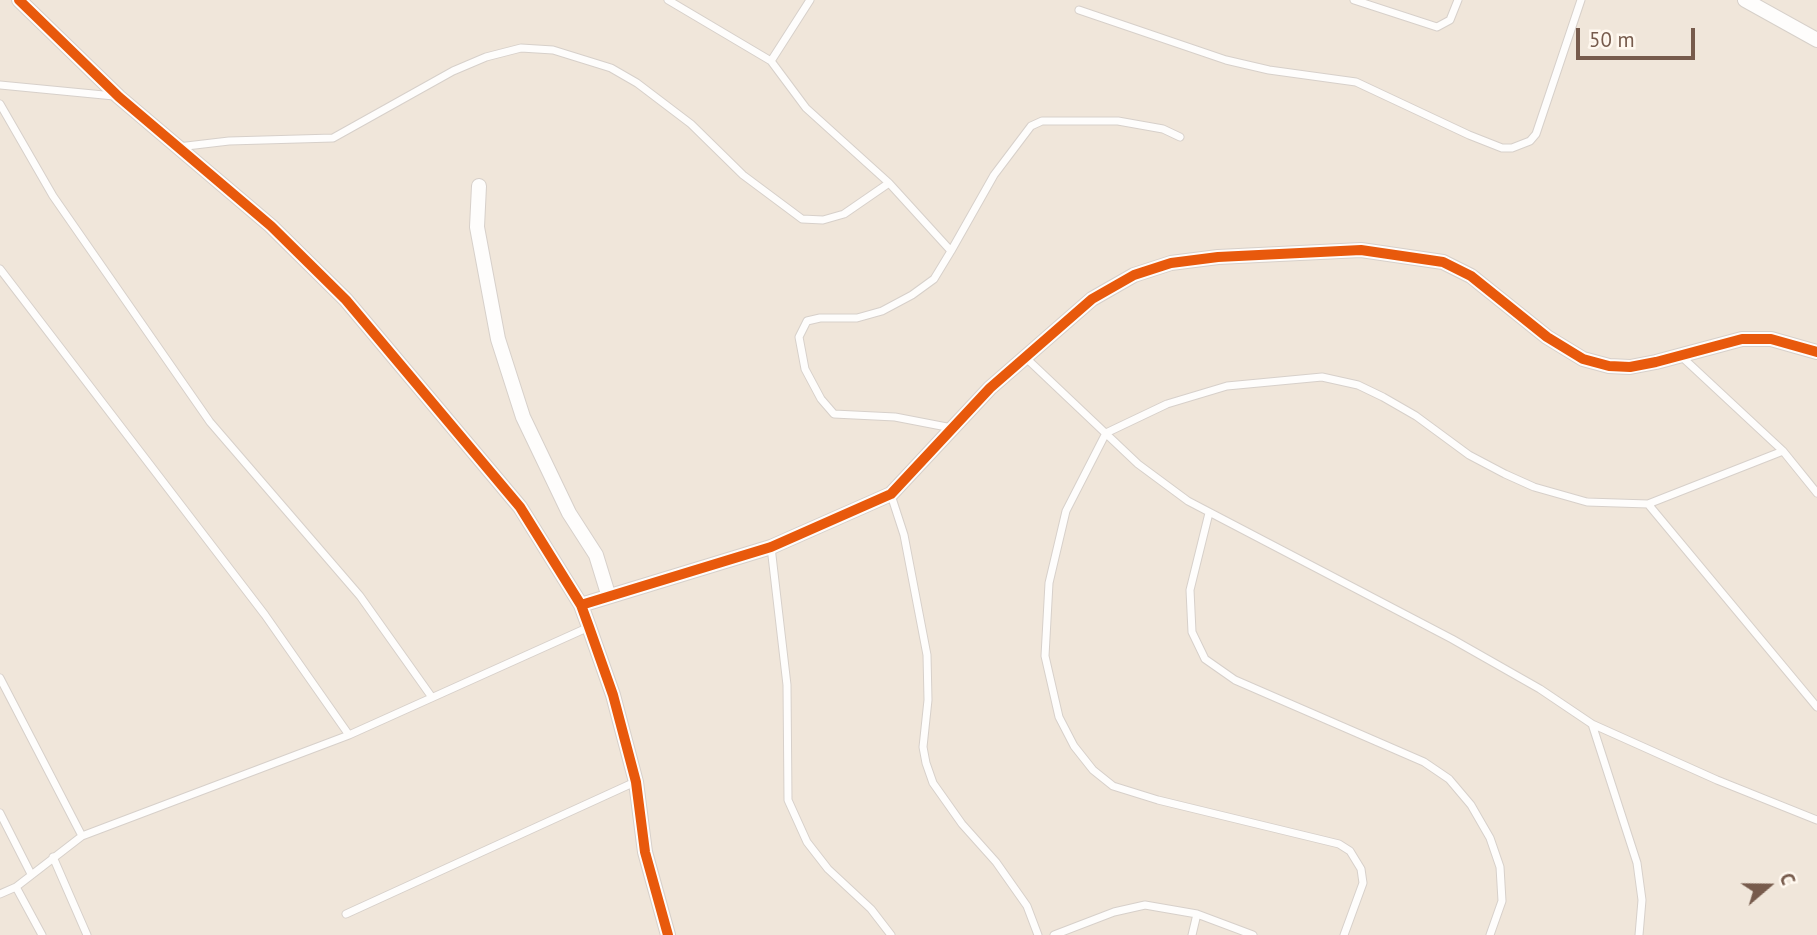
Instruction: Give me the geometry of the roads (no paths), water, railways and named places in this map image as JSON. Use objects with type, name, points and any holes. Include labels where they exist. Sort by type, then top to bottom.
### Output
[{"type":"street","points":[[19,0],[119,97],[271,226],[346,300],[393,360],[520,508],[581,605],[589,627],[612,695],[635,782],[645,852],[668,935]]},
{"type":"street","points":[[1745,0],[1817,40]]},
{"type":"street","points":[[479,186],[477,227],[498,339],[523,417],[569,513],[596,555],[608,594]]},
{"type":"street","points":[[581,605],[608,594],[771,547],[891,494],[952,428],[1025,357],[1093,299],[1133,275],[1171,264],[1218,257],[1361,250],[1413,256],[1452,267],[1471,276],[1547,337],[1583,359],[1630,367],[1728,341],[1756,338],[1817,352]]},
{"type":"lane","points":[[667,0],[714,25],[771,61],[806,108],[889,183],[951,251]]},
{"type":"lane","points":[[771,61],[810,0]]},
{"type":"lane","points":[[1354,0],[1437,27],[1450,20],[1458,0]]},
{"type":"lane","points":[[1079,10],[1226,60],[1269,71],[1356,82],[1469,135],[1507,148],[1526,144],[1536,134],[1581,0]]},
{"type":"lane","points":[[177,147],[229,141],[333,138],[453,71],[486,57],[522,48],[553,50],[581,58],[611,68],[637,83],[691,124],[743,175],[802,219],[823,220],[844,214],[889,183]]},
{"type":"lane","points":[[0,85],[119,97]]},
{"type":"lane","points":[[0,104],[53,196],[210,422],[360,596],[431,696]]},
{"type":"lane","points":[[952,428],[895,417],[834,414],[809,380],[799,337],[804,324],[811,319],[857,318],[882,312],[934,279],[994,175],[1031,126],[1042,121],[1118,121],[1163,129],[1180,137]]},
{"type":"lane","points":[[0,269],[265,615],[349,735]]},
{"type":"lane","points":[[1679,354],[1783,451],[1817,493]]},
{"type":"lane","points":[[1025,357],[1138,464],[1209,513],[1452,639],[1540,689],[1592,724],[1717,780],[1817,820]]},
{"type":"lane","points":[[1345,935],[1363,883],[1361,869],[1350,851],[1339,844],[1158,800],[1113,786],[1093,770],[1080,754],[1059,717],[1045,656],[1049,583],[1066,510],[1106,433],[1167,404],[1227,386],[1322,377],[1358,385],[1382,397],[1416,416],[1469,455],[1534,487],[1587,502],[1648,504],[1783,451]]},
{"type":"lane","points":[[891,494],[904,535],[927,655],[928,700],[922,747],[926,763],[933,783],[1027,906],[1038,935]]},
{"type":"lane","points":[[1648,504],[1817,707]]},
{"type":"lane","points":[[1209,513],[1190,590],[1192,632],[1205,659],[1235,680],[1424,762],[1449,779],[1471,805],[1490,838],[1500,867],[1502,901],[1490,935]]},
{"type":"lane","points":[[771,547],[787,685],[788,800],[814,851],[828,869],[871,909],[891,935]]},
{"type":"lane","points":[[0,894],[16,887],[82,836],[349,735],[589,627]]},
{"type":"lane","points":[[0,678],[82,836]]},
{"type":"lane","points":[[1592,724],[1637,863],[1642,900],[1639,935]]},
{"type":"lane","points":[[346,914],[635,782]]},
{"type":"lane","points":[[0,813],[31,874]]},
{"type":"lane","points":[[53,857],[87,935]]},
{"type":"lane","points":[[16,887],[41,935]]},
{"type":"lane","points":[[1054,935],[1114,912],[1145,905],[1197,915],[1253,935]]},
{"type":"lane","points":[[1192,935],[1197,915]]}]
